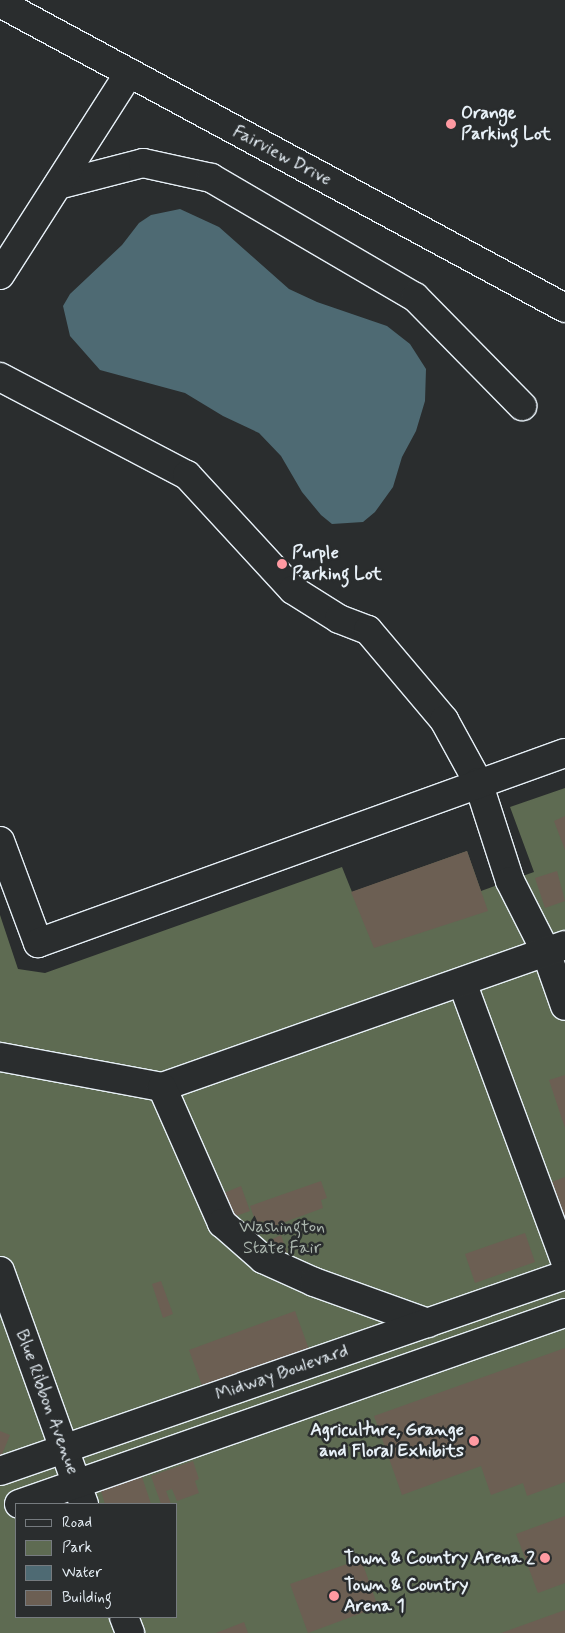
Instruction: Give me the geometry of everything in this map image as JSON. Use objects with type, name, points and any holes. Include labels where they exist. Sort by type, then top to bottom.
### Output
[{"type":"street","name":"Fairview Drive","points":[[0,4],[565,308]]},
{"type":"street","points":[[0,275],[129,73]]},
{"type":"street","points":[[58,185],[143,163],[211,178],[415,297],[522,406]]},
{"type":"street","points":[[0,378],[187,475],[293,590],[339,618],[368,630],[444,720],[478,782],[510,881],[555,949],[565,1006]]},
{"type":"street","points":[[0,841],[38,943],[478,782],[565,753]]},
{"type":"street","points":[[0,1057],[162,1087],[555,949]]},
{"type":"street","points":[[462,982],[565,1261]]},
{"type":"street","points":[[162,1087],[222,1222],[256,1253],[314,1282],[428,1323]]},
{"type":"street","name":"Blue Ribbon Avenue","points":[[0,1271],[81,1494]]},
{"type":"street","name":"Midway Boulevard","points":[[0,1472],[565,1275]]},
{"type":"street","name":"Midway Boulevard","points":[[29,1503],[81,1494],[565,1313]]},
{"type":"street","name":"Midway Boulevard","points":[[0,1511],[15,1506]]},
{"type":"street","points":[[124,1618],[130,1633]]},
{"type":"green space","name":"Washington State Fair","points":[[565,788],[565,1633],[0,1633],[0,915],[18,969],[45,973],[342,867],[352,892],[467,851],[481,891],[534,872],[510,807]]},
{"type":"water","points":[[180,209],[219,227],[289,289],[317,302],[387,326],[410,344],[426,369],[425,401],[416,431],[402,457],[393,487],[375,512],[363,522],[332,524],[321,515],[302,492],[281,456],[259,433],[223,416],[185,393],[100,370],[70,336],[63,306],[70,294],[122,245],[139,223],[151,215]]},
{"type":"building","points":[[565,816],[565,850],[554,821]]},
{"type":"building","points":[[467,851],[488,911],[374,948],[351,892]]},
{"type":"building","points":[[557,871],[565,901],[545,908],[535,878]]},
{"type":"building","points":[[565,1075],[565,1128],[549,1080]]},
{"type":"building","points":[[565,1177],[565,1217],[552,1182]]},
{"type":"building","points":[[321,1181],[327,1198],[321,1200],[323,1208],[266,1229],[263,1221],[256,1223],[250,1206]]},
{"type":"building","points":[[241,1186],[250,1211],[233,1217],[224,1193]]},
{"type":"building","points":[[525,1233],[535,1262],[475,1283],[465,1254]]},
{"type":"building","points":[[281,1235],[287,1252],[274,1257],[268,1241]]},
{"type":"building","points":[[161,1281],[173,1314],[163,1318],[152,1284]]},
{"type":"building","points":[[295,1311],[310,1352],[204,1391],[189,1350]]},
{"type":"building","name":"Agriculture, Grange and Floral Exhibits","points":[[565,1348],[565,1482],[527,1496],[523,1483],[491,1495],[481,1466],[402,1495],[374,1416]]},
{"type":"building","points":[[0,1431],[10,1435],[0,1459]]},
{"type":"building","points":[[193,1461],[199,1479],[195,1481],[199,1493],[177,1501],[172,1489],[166,1491],[171,1503],[161,1503],[151,1476]]},
{"type":"building","points":[[142,1477],[151,1503],[105,1503],[101,1491]]},
{"type":"building","name":"Town & Country Arena 2","points":[[565,1516],[565,1583],[538,1593],[516,1534]]},
{"type":"building","name":"Town & Country Arena 1","points":[[361,1559],[378,1607],[308,1633],[290,1584]]},
{"type":"building","points":[[565,1610],[565,1633],[501,1633]]},
{"type":"building","points":[[244,1622],[248,1633],[216,1633]]},
{"type":"place","name":"Orange Parking Lot","points":[[451,124]]},
{"type":"place","name":"Purple Parking Lot","points":[[282,564]]},
{"type":"place","name":"Agriculture, Grange and Floral Exhibits","points":[[474,1441]]},
{"type":"place","name":"Town & Country Arena 2","points":[[545,1558]]},
{"type":"place","name":"Town & Country Arena 1","points":[[334,1596]]}]
